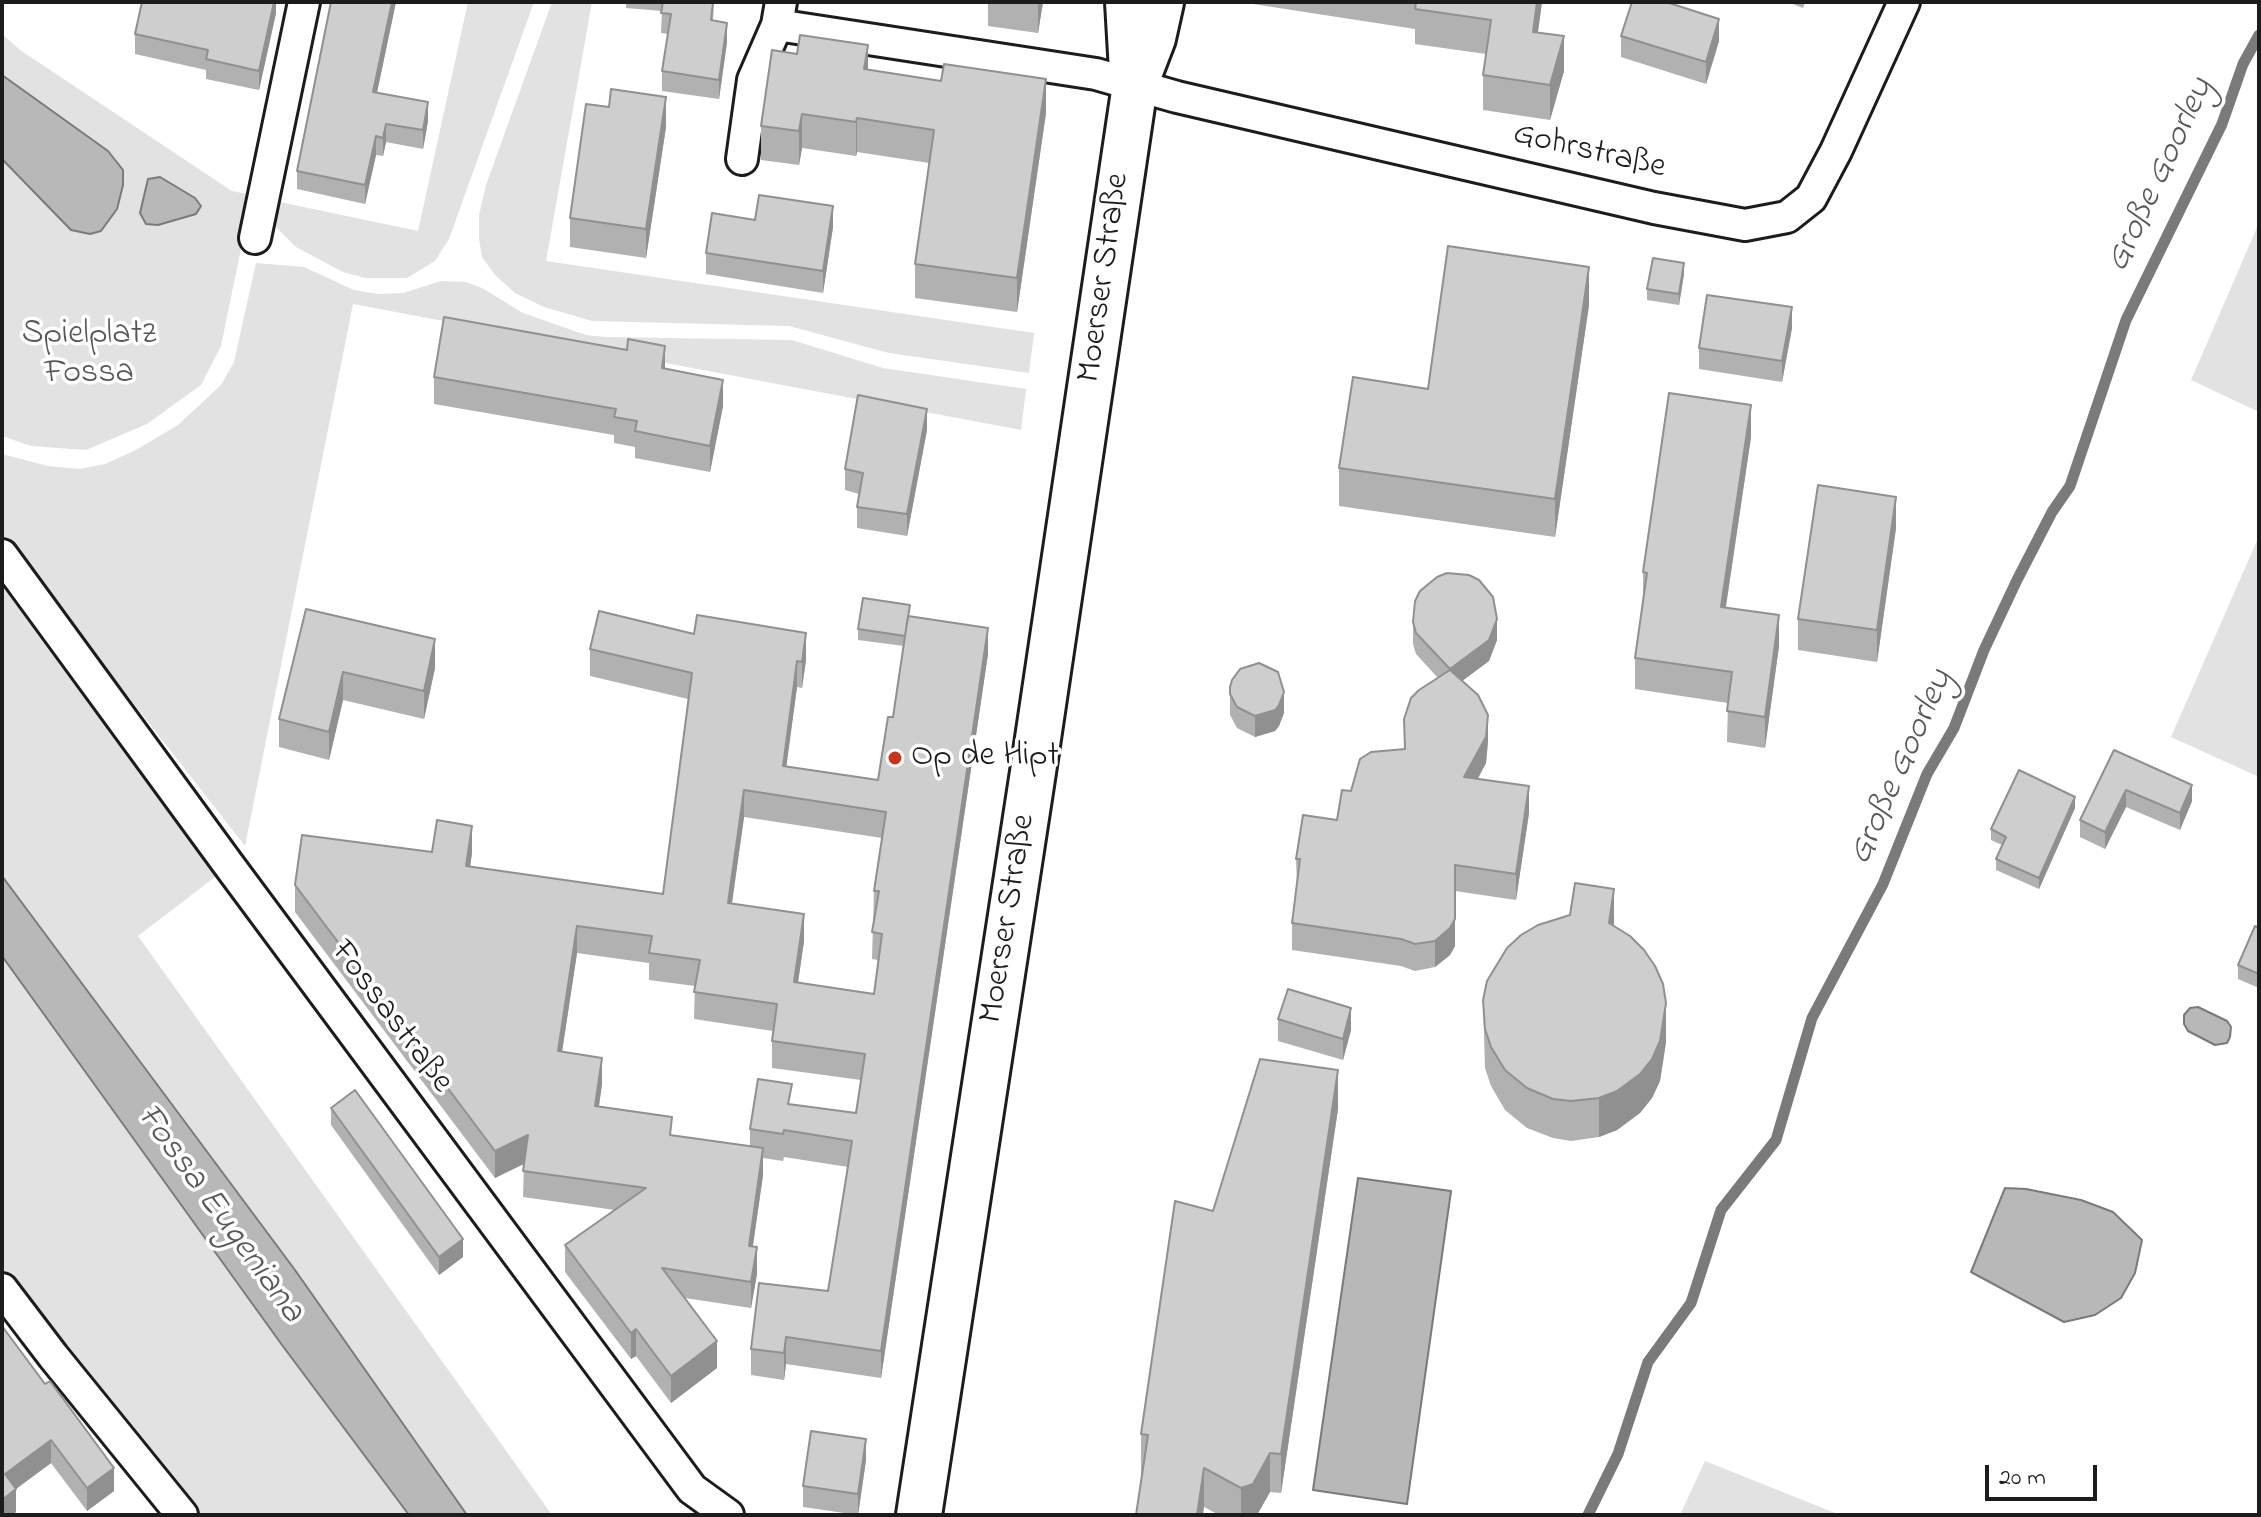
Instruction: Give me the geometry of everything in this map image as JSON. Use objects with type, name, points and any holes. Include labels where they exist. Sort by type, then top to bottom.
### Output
[{"type":"main road","name":"Moerser Straße","points":[[1128,2],[1128,34],[1135,85]]},
{"type":"main road","name":"Moerser Straße","points":[[919,1515],[1135,85],[1153,38],[1161,2]]},
{"type":"street","points":[[255,238],[304,2]]},
{"type":"street","name":"Gohrstraße","points":[[779,14],[1096,74],[1654,208],[1745,225],[1787,217],[1811,198],[1836,151],[1904,2]]},
{"type":"street","points":[[742,159],[753,80],[779,14]]},
{"type":"street","name":"Fossastraße","points":[[2,555],[692,1489],[728,1515]]},
{"type":"street","points":[[2,1289],[182,1515]]},
{"type":"green space","points":[[468,2],[534,2],[449,239],[435,261],[407,278],[365,278],[343,272],[296,247],[272,223],[275,201],[418,231]]},
{"type":"green space","points":[[552,2],[592,2],[546,261],[1034,333],[1029,373],[889,353],[789,326],[592,321],[544,307],[515,293],[495,275],[482,257],[479,215],[486,185]]},
{"type":"green space","name":"Spielplatz Fossa","points":[[2,34],[20,50],[232,191],[252,195],[221,346],[201,385],[147,424],[86,450],[31,446],[2,436]]},
{"type":"green space","points":[[2259,223],[2259,412],[2191,380]]},
{"type":"green space","points":[[256,263],[304,267],[354,290],[378,294],[403,293],[441,281],[466,282],[523,313],[586,335],[792,340],[883,368],[1026,389],[1021,430],[353,304],[245,846],[2,535],[2,454],[48,466],[80,469],[105,464],[178,425],[221,385],[234,362]]},
{"type":"green space","points":[[2259,536],[2259,777],[2171,737]]},
{"type":"green space","points":[[2,576],[223,871],[138,936],[552,1515],[182,1515],[2,1289]]},
{"type":"green space","points":[[1705,1461],[1840,1515],[1680,1515]]},
{"type":"water","points":[[2,75],[108,151],[123,170],[117,209],[101,231],[90,234],[71,230],[2,159]]},
{"type":"water","points":[[160,177],[195,198],[201,206],[196,214],[158,225],[146,224],[140,213],[148,179]]},
{"type":"water","name":"Fossa Eugeniana","points":[[2,876],[295,1270],[467,1515],[409,1515],[282,1345],[2,956]]},
{"type":"water","points":[[2198,1007],[2227,1021],[2231,1027],[2227,1043],[2215,1045],[2188,1031],[2184,1015],[2190,1008]]},
{"type":"water","points":[[1358,1178],[1451,1191],[1407,1504],[1313,1490]]},
{"type":"water","points":[[2005,1188],[2081,1200],[2113,1212],[2142,1240],[2135,1273],[2121,1298],[2095,1315],[2064,1322],[1971,1272]]},
{"type":"building","points":[[142,2],[274,2],[259,71],[206,59],[208,50],[135,34]]},
{"type":"building","points":[[331,2],[392,2],[373,92],[428,102],[423,130],[386,124],[383,138],[376,136],[365,185],[297,171]]},
{"type":"building","points":[[663,2],[713,2],[711,20],[727,23],[719,80],[662,71],[671,14],[661,13]]},
{"type":"building","points":[[1416,2],[1537,2],[1533,32],[1564,36],[1550,85],[1483,75],[1491,20],[1415,9]]},
{"type":"building","points":[[1632,2],[1666,2],[1719,19],[1706,62],[1621,36]]},
{"type":"building","points":[[800,35],[868,45],[864,69],[941,81],[944,64],[1046,79],[1017,278],[915,264],[934,130],[857,118],[856,122],[802,114],[799,131],[761,126],[772,50],[797,54]]},
{"type":"building","points":[[611,89],[666,97],[646,229],[570,218],[586,104],[609,107]]},
{"type":"building","points":[[759,195],[833,206],[823,271],[706,253],[712,213],[755,220]]},
{"type":"building","points":[[1448,246],[1589,267],[1555,499],[1339,468],[1353,377],[1428,389]]},
{"type":"building","points":[[1653,258],[1684,263],[1679,294],[1647,289]]},
{"type":"building","points":[[1707,295],[1792,307],[1782,361],[1699,348]]},
{"type":"building","points":[[444,317],[627,350],[628,339],[665,346],[662,368],[723,380],[710,446],[635,431],[637,421],[614,417],[616,409],[434,377]]},
{"type":"building","points":[[1669,393],[1751,405],[1721,607],[1779,615],[1765,717],[1727,711],[1732,672],[1635,658],[1647,573],[1643,572]]},
{"type":"building","points":[[858,395],[927,409],[907,514],[857,507],[863,473],[845,469]]},
{"type":"building","points":[[1818,485],[1896,497],[1877,630],[1798,619]]},
{"type":"building","points":[[1447,573],[1469,575],[1479,580],[1493,597],[1497,619],[1489,640],[1450,669],[1416,633],[1413,622],[1415,601],[1420,591]]},
{"type":"building","points":[[863,598],[910,605],[905,636],[858,629]]},
{"type":"building","points":[[306,609],[435,639],[424,691],[343,672],[329,732],[279,719]]},
{"type":"building","points":[[599,611],[694,634],[697,615],[806,633],[802,662],[797,661],[783,766],[878,780],[888,717],[893,717],[908,616],[988,628],[881,1351],[786,1337],[784,1353],[751,1349],[759,1283],[828,1291],[852,1141],[784,1130],[783,1134],[750,1129],[758,1079],[792,1084],[788,1104],[856,1113],[865,1054],[772,1041],[777,1004],[694,992],[700,960],[649,953],[652,936],[577,926],[558,1051],[602,1058],[595,1106],[672,1117],[670,1135],[763,1148],[749,1246],[757,1247],[751,1282],[662,1268],[717,1341],[671,1376],[636,1329],[631,1333],[565,1245],[646,1188],[523,1171],[528,1135],[495,1151],[295,885],[302,835],[432,852],[437,820],[472,826],[466,866],[663,894],[692,673],[590,649]],"holes":[[[744,790],[886,812],[874,891],[879,891],[872,932],[882,934],[874,994],[794,982],[804,914],[728,903]]]},
{"type":"building","points":[[1259,663],[1278,672],[1284,692],[1275,710],[1255,716],[1237,707],[1230,687],[1240,669]]},
{"type":"building","points":[[1450,670],[1478,695],[1488,715],[1486,737],[1464,777],[1529,786],[1516,874],[1455,865],[1455,919],[1435,941],[1415,944],[1401,939],[1292,923],[1300,859],[1296,859],[1303,815],[1337,820],[1342,790],[1351,791],[1360,759],[1371,752],[1405,749],[1404,719],[1411,698]]},
{"type":"building","points":[[2114,750],[2192,785],[2180,813],[2126,790],[2105,832],[2080,820]]},
{"type":"building","points":[[2019,770],[2075,797],[2039,878],[1996,859],[2006,837],[1991,829]]},
{"type":"building","points":[[1575,883],[1614,889],[1609,923],[1630,936],[1644,950],[1663,984],[1666,1003],[1660,1041],[1652,1059],[1640,1074],[1617,1091],[1599,1098],[1571,1101],[1553,1099],[1527,1088],[1505,1070],[1491,1047],[1485,1029],[1483,1000],[1487,981],[1507,948],[1538,925],[1570,915]]},
{"type":"building","points":[[2255,926],[2259,928],[2259,974],[2238,965]]},
{"type":"building","points":[[1288,989],[1351,1008],[1343,1039],[1278,1019]]},
{"type":"building","points":[[1260,1059],[1338,1070],[1281,1454],[1270,1453],[1253,1484],[1241,1488],[1204,1468],[1197,1515],[1136,1515],[1148,1435],[1141,1434],[1175,1201],[1213,1211]]},
{"type":"building","points":[[355,1090],[463,1239],[439,1257],[331,1108]]},
{"type":"building","points":[[2,1326],[45,1384],[50,1381],[114,1468],[87,1488],[51,1440],[5,1474],[16,1489],[2,1500]]},
{"type":"building","points":[[811,1431],[866,1439],[858,1494],[803,1486]]},
{"type":"waterway","name":"Große Goorley","points":[[1588,1515],[1618,1454],[1648,1362],[1691,1303],[1721,1210],[1776,1140],[1812,1018],[1883,884],[1927,774],[1954,728],[1984,650],[2017,580],[2052,512],[2070,486],[2126,320],[2222,124],[2243,64],[2259,35]]},
{"type":"place","name":"Op de Hipt","points":[[895,758]]}]
